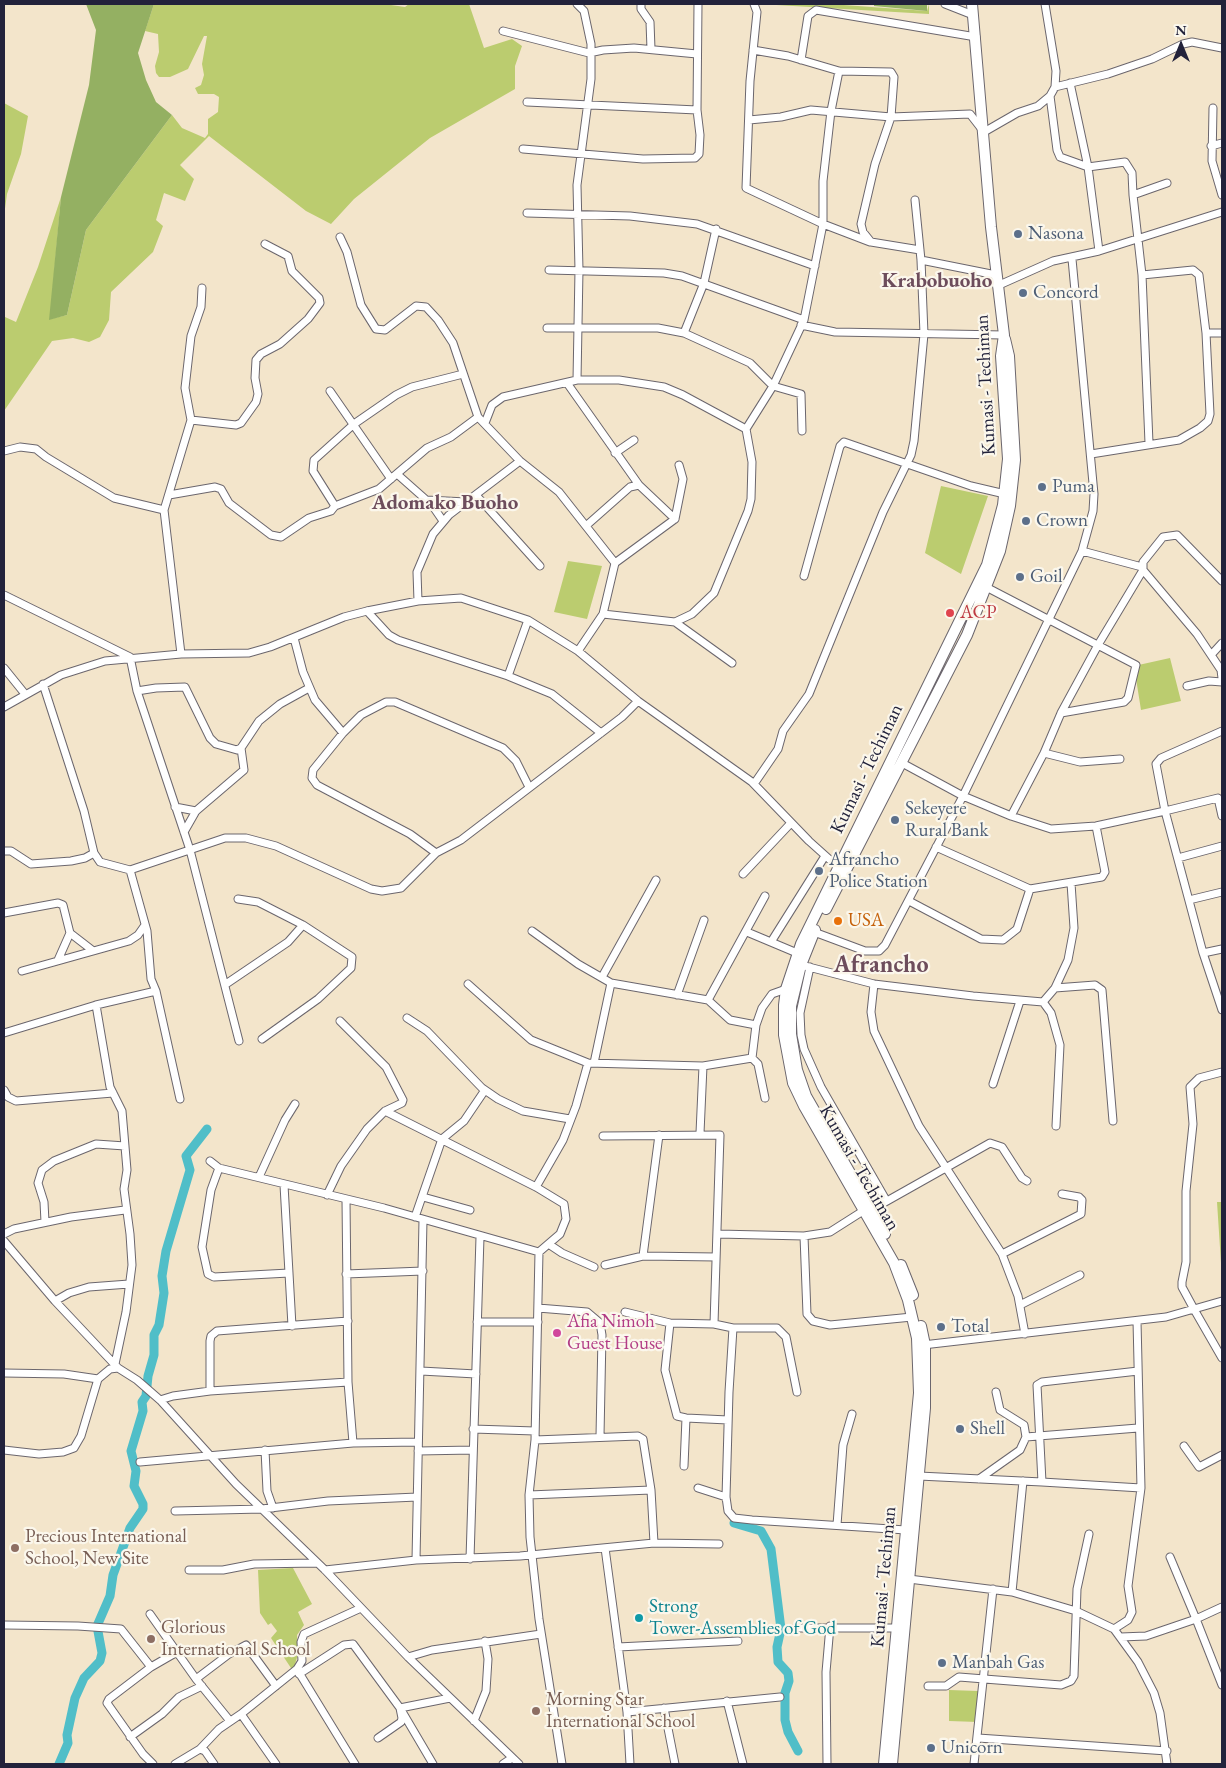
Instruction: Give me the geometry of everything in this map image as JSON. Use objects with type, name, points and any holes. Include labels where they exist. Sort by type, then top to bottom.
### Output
[{"type":"highway","name":"Kumasi - Techiman","points":[[884,1764],[919,1394],[921,1345],[894,1263],[867,1210],[804,1106],[793,1083],[784,1035],[786,989],[797,953],[987,564],[1000,523],[1008,459],[1001,356],[1004,335],[997,286],[972,4]]},
{"type":"highway","points":[[892,1764],[926,1399],[921,1345],[908,1279],[867,1210],[806,1096],[797,1070],[791,1034],[791,1006],[814,932],[945,679],[986,587],[1005,531],[1014,475],[1014,423],[1010,356],[1004,335]]},
{"type":"highway","points":[[934,674],[945,679]]},
{"type":"street","points":[[577,4],[584,11],[590,44],[591,79],[577,185],[580,270],[577,380]]},
{"type":"street","points":[[641,4],[641,9],[650,22],[651,49]]},
{"type":"street","points":[[523,149],[643,160],[695,158],[699,154],[700,135],[697,110],[698,4]]},
{"type":"street","points":[[754,4],[757,12],[753,50],[746,188],[823,224],[871,242],[920,250]]},
{"type":"street","points":[[945,4],[973,15]]},
{"type":"street","points":[[749,120],[781,118],[811,110],[891,117],[970,114],[984,132],[1017,113],[1038,106],[1050,96],[1055,87],[1056,71],[1045,4]]},
{"type":"street","points":[[801,60],[808,16],[816,10],[976,37]]},
{"type":"street","points":[[503,31],[589,53],[620,48],[697,54]]},
{"type":"street","points":[[1055,87],[1152,59],[1192,42],[1222,48]]},
{"type":"street","points":[[753,50],[801,60],[839,71],[891,72],[894,76],[891,117],[875,164],[861,224],[863,232],[871,242]]},
{"type":"street","points":[[675,622],[692,614],[714,593],[748,511],[752,462],[746,429],[774,386],[802,322],[823,224],[823,181],[830,111],[839,71]]},
{"type":"street","points":[[1070,83],[1088,167],[1099,251]]},
{"type":"street","points":[[1050,96],[1057,150],[1060,157],[1088,167],[1125,162],[1132,173],[1142,275],[1149,444]]},
{"type":"street","points":[[527,102],[697,110]]},
{"type":"street","points":[[1213,108],[1212,161],[1222,195]]},
{"type":"street","points":[[1211,146],[1222,144]]},
{"type":"street","points":[[1133,195],[1167,183]]},
{"type":"street","points":[[754,784],[778,749],[783,731],[809,694],[883,512],[908,464],[914,441],[924,334],[921,260],[915,200]]},
{"type":"street","points":[[997,286],[1053,261],[1072,259],[1137,237],[1222,212]]},
{"type":"street","points":[[527,214],[579,214],[675,220],[716,229],[815,266]]},
{"type":"street","points":[[684,333],[704,283],[716,229]]},
{"type":"street","points":[[340,237],[347,252],[362,305],[376,329],[385,330],[416,306],[426,307],[438,320],[453,344],[478,416],[520,461],[559,492],[587,525],[615,563]]},
{"type":"street","points":[[191,420],[236,425],[242,423],[256,402],[258,394],[255,378],[256,360],[261,354],[280,344],[308,319],[320,302],[319,298],[292,271],[288,256],[265,244]]},
{"type":"street","points":[[814,932],[865,951],[879,951],[885,945],[963,796],[1082,550],[1093,511],[1091,454],[1072,259]]},
{"type":"street","points":[[921,260],[996,274]]},
{"type":"street","points":[[549,270],[664,273],[704,283],[802,322],[835,332],[1004,335]]},
{"type":"street","points":[[1091,454],[1179,440],[1191,435],[1208,422],[1210,414],[1201,280],[1197,272],[1193,270],[1142,275]]},
{"type":"street","points":[[181,654],[164,510],[191,420],[185,388],[192,336],[201,307],[202,288]]},
{"type":"street","points":[[547,328],[658,328],[684,333],[750,363],[774,386],[801,394],[802,431]]},
{"type":"street","points":[[1206,333],[1222,333]]},
{"type":"street","points":[[335,506],[313,471],[312,465],[314,460],[354,424],[383,403],[412,387],[463,374]]},
{"type":"street","points":[[485,423],[492,405],[497,399],[577,380],[619,380],[664,387],[683,395],[746,429]]},
{"type":"street","points":[[567,382],[639,485],[675,519]]},
{"type":"street","points":[[330,391],[391,479]]},
{"type":"street","points":[[169,495],[215,487],[221,489],[229,503],[271,535],[281,537],[309,518],[331,511],[335,506],[366,495],[398,474],[427,448],[451,437],[478,416]]},
{"type":"street","points":[[615,453],[634,440]]},
{"type":"street","points":[[804,576],[840,446],[846,442],[972,486],[1005,494]]},
{"type":"street","points":[[4,451],[20,447],[36,449],[46,458],[114,498],[164,510]]},
{"type":"street","points":[[418,601],[417,572],[433,534],[443,521],[520,461]]},
{"type":"street","points":[[578,651],[603,614],[615,563],[675,519],[683,478],[679,466]]},
{"type":"street","points":[[398,474],[427,500],[443,521]]},
{"type":"street","points":[[587,525],[630,488],[639,485]]},
{"type":"street","points":[[476,495],[540,566]]},
{"type":"street","points":[[427,500],[466,502]]},
{"type":"street","points":[[1011,816],[1098,645],[1143,568],[1144,558],[1163,537],[1176,535],[1222,581]]},
{"type":"street","points":[[1082,550],[1143,568],[1197,634],[1222,673]]},
{"type":"street","points":[[986,587],[1136,665],[1128,698],[1117,704],[1062,713]]},
{"type":"street","points":[[4,595],[130,657]]},
{"type":"street","points":[[4,707],[43,684],[82,668],[130,657],[249,653],[294,638],[344,617],[418,601],[455,597],[504,610],[528,620],[578,651],[638,701],[686,736],[722,759],[754,784],[838,868]]},
{"type":"street","points":[[367,611],[389,635],[398,640],[508,676],[552,694],[601,733]]},
{"type":"street","points":[[603,614],[675,622],[732,663]]},
{"type":"street","points":[[508,676],[528,620]]},
{"type":"street","points":[[294,638],[309,688],[315,700],[343,733]]},
{"type":"street","points":[[1211,655],[1222,643]]},
{"type":"street","points":[[130,657],[137,691],[190,850],[226,984],[239,1041]]},
{"type":"street","points":[[4,668],[8,680],[25,694]]},
{"type":"street","points":[[1187,686],[1209,681],[1222,682]]},
{"type":"street","points":[[43,684],[84,811],[94,853],[100,862]]},
{"type":"street","points":[[137,691],[185,687],[210,738],[229,749],[241,748]]},
{"type":"street","points":[[184,832],[196,811],[241,774],[244,764],[241,748],[259,721],[280,704],[309,688]]},
{"type":"street","points":[[4,851],[11,851],[30,864],[86,858],[130,870],[225,838],[246,838],[276,846],[371,888],[382,891],[401,888],[436,854],[461,840],[601,733],[638,701]]},
{"type":"street","points":[[436,854],[410,834],[317,785],[312,778],[312,770],[361,715],[377,705],[395,702],[503,748],[516,761],[529,787]]},
{"type":"street","points":[[1222,731],[1156,762],[1165,811],[1203,953],[1222,1010]]},
{"type":"street","points":[[1044,753],[1080,762],[1120,759]]},
{"type":"street","points":[[902,763],[963,796],[1011,816],[1051,829],[1096,826],[1218,798],[1222,816]]},
{"type":"street","points":[[176,806],[196,811]]},
{"type":"street","points":[[743,874],[791,823]]},
{"type":"street","points":[[936,847],[1030,889],[1100,878],[1104,875],[1096,826]]},
{"type":"street","points":[[1178,858],[1222,846]]},
{"type":"street","points":[[86,858],[94,853]]},
{"type":"street","points":[[770,942],[826,856]]},
{"type":"street","points":[[130,870],[145,925],[148,967],[156,991],[180,1099]]},
{"type":"street","points":[[602,977],[656,880]]},
{"type":"street","points":[[1043,1002],[1055,988],[1068,960],[1074,928],[1071,883]]},
{"type":"street","points":[[909,902],[981,939],[1003,940],[1017,928],[1030,889]]},
{"type":"street","points":[[1189,900],[1222,892]]},
{"type":"street","points":[[708,1000],[747,932],[765,896]]},
{"type":"street","points":[[238,899],[258,902],[303,925],[352,957],[351,968],[318,999],[262,1039]]},
{"type":"street","points":[[4,913],[58,902],[64,905],[70,933],[58,960]]},
{"type":"street","points":[[677,995],[704,920]]},
{"type":"street","points":[[22,971],[134,938],[145,925]]},
{"type":"street","points":[[226,984],[288,942],[303,925]]},
{"type":"street","points":[[532,931],[578,964],[611,983],[708,1000],[730,1020],[756,1025]]},
{"type":"street","points":[[747,932],[797,953]]},
{"type":"street","points":[[70,933],[92,950]]},
{"type":"street","points":[[1203,953],[1222,949]]},
{"type":"street","points":[[886,1200],[821,1087],[804,1049],[800,1013],[805,966],[874,984],[1043,1002]]},
{"type":"street","points":[[536,1187],[563,1140],[591,1063],[611,983]]},
{"type":"street","points":[[468,984],[531,1040],[591,1063],[703,1066],[752,1058]]},
{"type":"street","points":[[874,984],[871,1012],[874,1031],[919,1126],[1010,1269],[1020,1304],[1025,1334]]},
{"type":"street","points":[[1055,988],[1095,985],[1102,990],[1113,1121]]},
{"type":"street","points":[[752,1058],[756,1025],[768,997],[786,989]]},
{"type":"street","points":[[4,1033],[96,1006],[156,991]]},
{"type":"street","points":[[993,1084],[1020,1001]]},
{"type":"street","points":[[1043,1002],[1051,1014],[1060,1045],[1056,1126]]},
{"type":"street","points":[[96,1006],[113,1093],[122,1111],[127,1170],[124,1189],[132,1265],[116,1366]]},
{"type":"street","points":[[406,1018],[427,1031],[484,1090],[498,1100],[523,1111],[570,1119]]},
{"type":"street","points":[[327,1195],[341,1166],[367,1129],[385,1111],[402,1104],[402,1094],[386,1068],[340,1021]]},
{"type":"street","points":[[752,1058],[758,1064],[765,1098]]},
{"type":"street","points":[[700,1133],[703,1066]]},
{"type":"street","points":[[1222,1072],[1199,1078],[1191,1084],[1189,1091],[1194,1124],[1186,1191],[1186,1262],[1182,1282],[1182,1287],[1222,1358]]},
{"type":"street","points":[[4,1090],[8,1097],[16,1101],[113,1093]]},
{"type":"street","points":[[416,1560],[423,1271],[419,1218],[423,1197],[442,1139],[464,1121],[484,1090]]},
{"type":"street","points":[[259,1177],[285,1120],[295,1104]]},
{"type":"street","points":[[210,1161],[219,1168],[384,1208],[480,1237],[539,1252],[550,1245],[560,1234],[566,1219],[566,1207],[564,1204],[536,1187],[385,1111]]},
{"type":"street","points":[[604,1136],[700,1133],[718,1133],[721,1136],[714,1324]]},
{"type":"street","points":[[642,1256],[659,1135]]},
{"type":"street","points":[[45,1222],[44,1202],[38,1183],[42,1170],[54,1161],[96,1144],[125,1146]]},
{"type":"street","points":[[718,1234],[804,1236],[830,1232],[985,1145],[999,1144],[1022,1178],[1027,1181]]},
{"type":"street","points":[[219,1168],[211,1190],[202,1247],[208,1274],[214,1277],[289,1273]]},
{"type":"street","points":[[284,1184],[292,1326]]},
{"type":"street","points":[[1002,1254],[1081,1214],[1082,1200],[1079,1197],[1062,1194]]},
{"type":"street","points":[[423,1197],[470,1210]]},
{"type":"street","points":[[346,1200],[348,1382],[353,1443]]},
{"type":"street","points":[[4,1234],[45,1222],[126,1210]]},
{"type":"street","points":[[804,1236],[808,1314],[813,1321],[830,1325],[912,1317]]},
{"type":"street","points":[[470,1559],[480,1237]]},
{"type":"street","points":[[4,1240],[55,1301],[116,1366],[160,1400],[236,1484],[325,1570],[408,1657],[519,1764]]},
{"type":"street","points":[[550,1245],[562,1253],[594,1267]]},
{"type":"street","points":[[539,1252],[535,1440],[529,1495],[532,1555],[562,1764]]},
{"type":"street","points":[[605,1265],[642,1256],[716,1257]]},
{"type":"street","points":[[346,1274],[423,1271]]},
{"type":"street","points":[[1020,1304],[1080,1275]]},
{"type":"street","points":[[55,1301],[70,1292],[89,1287],[129,1284]]},
{"type":"street","points":[[921,1345],[1137,1321],[1195,1311],[1222,1301]]},
{"type":"street","points":[[538,1308],[587,1312],[600,1323],[602,1335],[600,1436]]},
{"type":"street","points":[[625,1312],[670,1323],[714,1324],[733,1328],[772,1327],[782,1331],[786,1337],[797,1392]]},
{"type":"street","points":[[1114,1628],[1128,1620],[1132,1612],[1128,1586],[1141,1488],[1138,1428],[1137,1321]]},
{"type":"street","points":[[210,1391],[210,1341],[211,1336],[217,1331],[348,1322]]},
{"type":"street","points":[[477,1322],[538,1322]]},
{"type":"street","points":[[670,1323],[665,1370],[677,1416],[728,1420]]},
{"type":"street","points":[[733,1328],[728,1420],[726,1496],[728,1511],[734,1518],[906,1530]]},
{"type":"street","points":[[4,1450],[39,1454],[63,1452],[74,1448],[81,1436],[98,1379],[110,1368],[116,1366]]},
{"type":"street","points":[[421,1372],[476,1374]]},
{"type":"street","points":[[1042,1482],[1038,1383],[1138,1372]]},
{"type":"street","points":[[4,1373],[55,1374],[98,1379]]},
{"type":"street","points":[[160,1400],[172,1396],[210,1391],[348,1382]]},
{"type":"street","points":[[979,1479],[1020,1450],[1026,1437],[1024,1425],[1000,1410],[996,1392]]},
{"type":"street","points":[[837,1525],[843,1445],[852,1414]]},
{"type":"street","points":[[684,1466],[686,1418]]},
{"type":"street","points":[[1026,1437],[1138,1428]]},
{"type":"street","points":[[473,1429],[535,1431]]},
{"type":"street","points":[[535,1440],[600,1436],[638,1436],[643,1439],[652,1490],[654,1543]]},
{"type":"street","points":[[140,1462],[213,1457],[265,1450],[353,1443],[418,1442]]},
{"type":"street","points":[[1184,1446],[1198,1467],[1222,1455]]},
{"type":"street","points":[[265,1450],[267,1491],[273,1508]]},
{"type":"street","points":[[418,1451],[473,1450]]},
{"type":"street","points":[[919,1476],[1141,1488]]},
{"type":"street","points":[[1012,1592],[1023,1481]]},
{"type":"street","points":[[698,1488],[726,1496]]},
{"type":"street","points":[[529,1495],[652,1490]]},
{"type":"street","points":[[175,1511],[262,1509],[328,1501],[417,1496]]},
{"type":"street","points":[[928,1686],[946,1686],[959,1677],[1061,1685],[1070,1681],[1074,1676],[1077,1589],[1089,1534]]},
{"type":"street","points":[[325,1570],[416,1560],[532,1555],[654,1543],[720,1544]]},
{"type":"street","points":[[605,1548],[626,1712],[630,1764]]},
{"type":"street","points":[[1170,1557],[1222,1685]]},
{"type":"street","points":[[189,1570],[223,1570],[254,1564],[317,1563]]},
{"type":"street","points":[[909,1579],[1012,1592],[1076,1611],[1114,1628],[1138,1662],[1154,1693],[1160,1713],[1168,1764]]},
{"type":"street","points":[[974,1764],[992,1589]]},
{"type":"street","points":[[1121,1637],[1146,1636],[1222,1607]]},
{"type":"street","points":[[298,1671],[302,1661],[301,1642],[304,1634],[361,1608]]},
{"type":"street","points":[[150,1614],[196,1679],[230,1721]]},
{"type":"street","points":[[4,1625],[121,1629],[151,1667]]},
{"type":"street","points":[[827,1764],[826,1672],[830,1626]]},
{"type":"street","points":[[796,1628],[830,1626],[897,1628]]},
{"type":"street","points":[[408,1657],[432,1650],[542,1634]]},
{"type":"street","points":[[474,1721],[486,1691],[488,1665],[486,1641]]},
{"type":"street","points":[[618,1647],[738,1641]]},
{"type":"street","points":[[175,1764],[200,1749],[230,1721],[298,1671],[344,1645],[353,1644],[400,1708],[433,1764]]},
{"type":"street","points":[[196,1679],[229,1654],[246,1645],[276,1686]]},
{"type":"street","points":[[154,1764],[130,1737],[107,1703],[109,1699],[151,1667],[177,1652]]},
{"type":"street","points":[[298,1671],[355,1764]]},
{"type":"street","points":[[130,1737],[162,1714],[180,1697],[202,1686]]},
{"type":"street","points":[[400,1708],[450,1698]]},
{"type":"street","points":[[626,1712],[726,1701],[780,1698]]},
{"type":"street","points":[[726,1701],[743,1764]]},
{"type":"street","points":[[378,1738],[401,1722],[400,1708]]},
{"type":"street","points":[[664,1708],[675,1764]]},
{"type":"street","points":[[241,1714],[276,1764]]},
{"type":"street","points":[[978,1738],[1166,1751]]},
{"type":"street","points":[[200,1749],[205,1751],[214,1764]]},
{"type":"street","points":[[503,1764],[512,1758]]},
{"type":"green space","points":[[86,4],[154,4],[138,53],[146,80],[156,102],[172,115],[86,230],[67,315],[49,320],[61,197],[89,85],[96,30]]},
{"type":"green space","points":[[154,4],[384,4],[405,7],[409,4],[469,4],[484,48],[512,39],[522,46],[515,66],[515,89],[430,138],[354,199],[331,224],[306,211],[209,136],[180,165],[194,179],[185,201],[164,193],[156,220],[163,226],[153,252],[111,292],[109,320],[100,337],[89,342],[73,338],[52,341],[4,411],[4,302],[5,317],[16,322],[38,267],[61,197],[50,319],[67,315],[86,230],[172,115],[182,128],[205,138],[208,134],[208,119],[218,112],[219,97],[214,94],[198,94],[195,88],[201,85],[204,75],[202,64],[207,36],[204,36],[188,69],[170,77],[159,77],[156,73],[155,66],[159,52],[158,34],[145,31]]},
{"type":"green space","points":[[759,4],[830,4],[927,11],[929,4],[929,14]]},
{"type":"green space","points":[[874,4],[927,4],[927,11],[874,6]]},
{"type":"green space","points":[[4,103],[28,116],[21,154],[7,194],[4,216]]},
{"type":"green space","points":[[941,486],[988,496],[961,574],[925,553]]},
{"type":"green space","points":[[568,561],[602,566],[587,619],[554,612]]},
{"type":"green space","points":[[1170,658],[1181,701],[1141,710],[1134,666]]},
{"type":"green space","points":[[1217,1202],[1222,1202],[1222,1263],[1221,1263]]},
{"type":"green space","points":[[293,1568],[312,1604],[298,1612],[304,1625],[297,1635],[298,1654],[293,1671],[271,1638],[277,1631],[271,1623],[268,1625],[260,1613],[258,1570]]},
{"type":"green space","points":[[949,1690],[978,1691],[978,1722],[949,1721]]},
{"type":"waterway","points":[[59,1764],[68,1743],[67,1735],[75,1698],[84,1678],[100,1661],[102,1653],[97,1626],[110,1596],[113,1575],[130,1528],[143,1509],[143,1504],[134,1486],[136,1471],[131,1451],[143,1411],[142,1402],[146,1396],[148,1376],[154,1355],[154,1335],[159,1325],[164,1293],[162,1276],[166,1251],[190,1170],[186,1156],[207,1129]]},
{"type":"waterway","points":[[734,1523],[761,1531],[771,1549],[781,1629],[777,1647],[778,1662],[788,1673],[789,1681],[785,1693],[785,1720],[788,1732],[798,1751]]},
{"type":"place","name":"Nasona","points":[[1018,234]]},
{"type":"place","name":"Concord","points":[[1023,293]]},
{"type":"place","name":"Puma","points":[[1042,487]]},
{"type":"place","name":"Crown","points":[[1026,521]]},
{"type":"place","name":"Goil","points":[[1020,577]]},
{"type":"place","name":"ACP","points":[[950,613]]},
{"type":"place","name":"Sekeyere Rural Bank","points":[[895,820]]},
{"type":"place","name":"Afrancho Police Station","points":[[819,871]]},
{"type":"place","name":"USA","points":[[838,921]]},
{"type":"place","name":"Total","points":[[941,1327]]},
{"type":"place","name":"Afia Nimoh Guest House","points":[[557,1333]]},
{"type":"place","name":"Shell","points":[[960,1429]]},
{"type":"place","name":"Precious International School, New Site","points":[[15,1548]]},
{"type":"place","name":"Strong Tower-Assemblies of God","points":[[639,1618]]},
{"type":"place","name":"Glorious International School","points":[[151,1639]]},
{"type":"place","name":"Manbah Gas","points":[[942,1663]]},
{"type":"place","name":"Morning Star International School","points":[[536,1711]]},
{"type":"place","name":"Unicorn","points":[[931,1748]]},
{"type":"district","name":"Krabobuoho","points":[[937,281]]},
{"type":"district","name":"Adomako Buoho","points":[[445,503]]},
{"type":"district","name":"Afrancho","points":[[881,965]]}]
